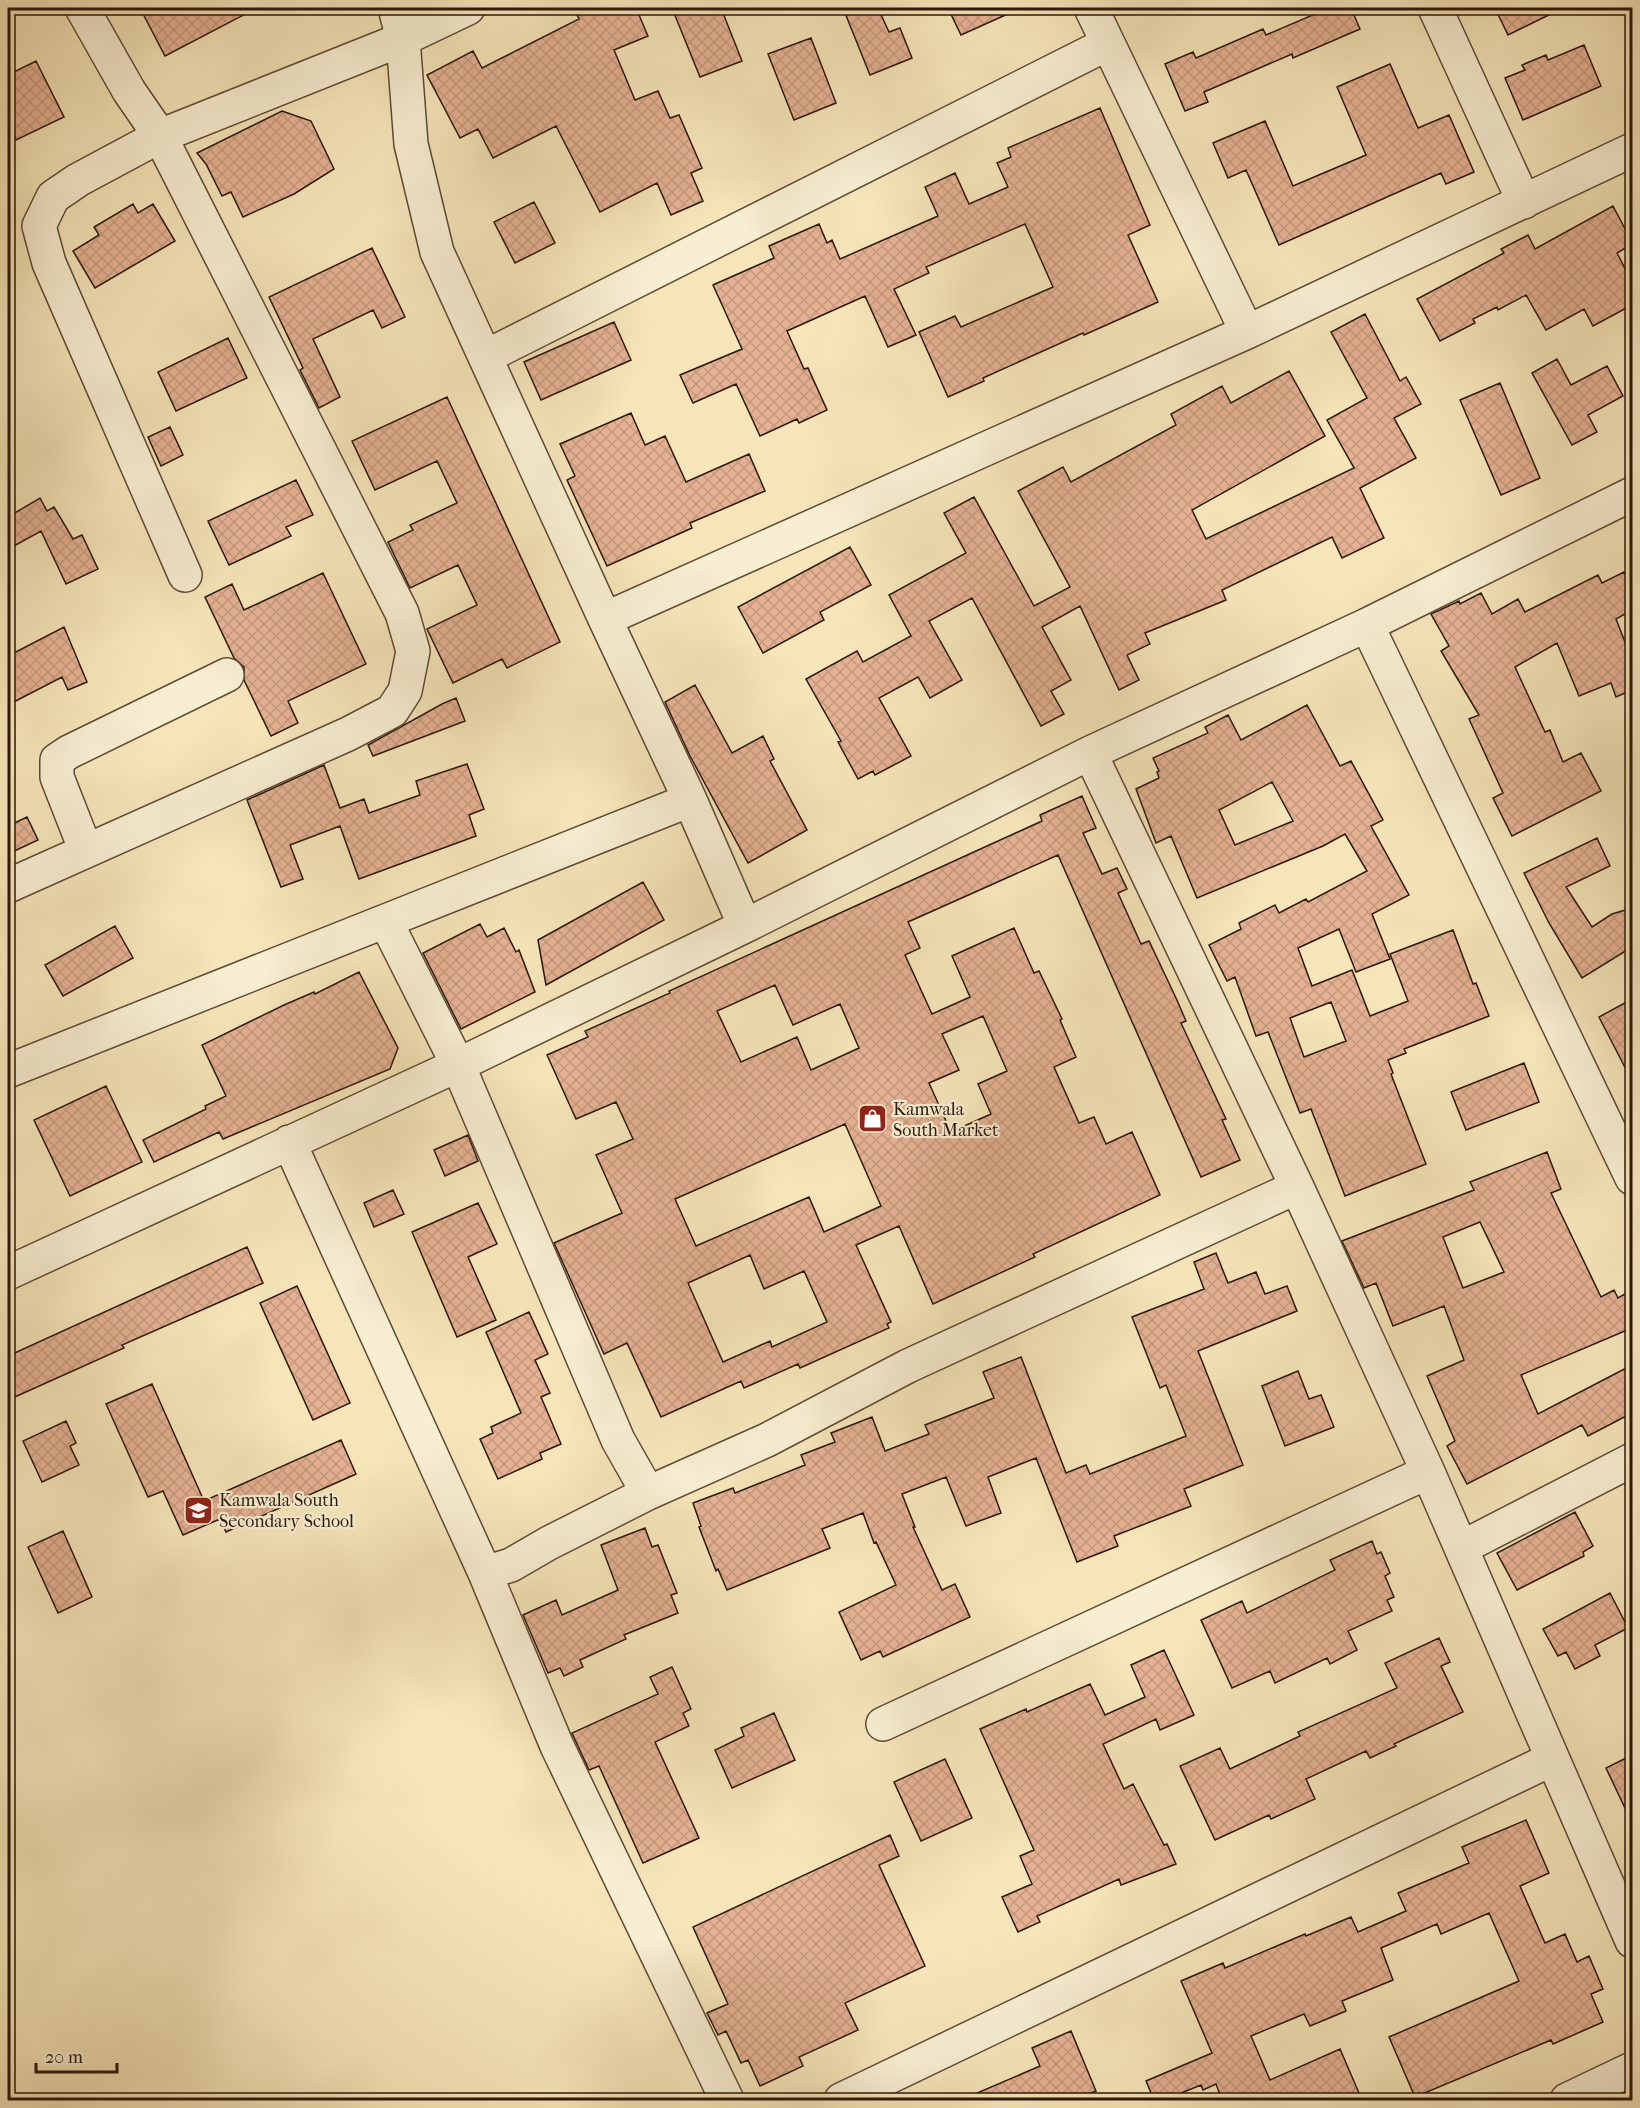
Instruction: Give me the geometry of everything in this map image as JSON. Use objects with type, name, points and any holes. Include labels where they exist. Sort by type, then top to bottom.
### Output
[{"type":"street","points":[[8,886],[348,734],[392,711],[405,691],[413,651],[402,613],[160,136],[129,92],[82,8]]},
{"type":"street","points":[[395,8],[403,39],[411,144],[437,252],[604,619],[690,800],[745,926]]},
{"type":"street","points":[[185,574],[49,263],[39,226],[53,197],[78,180],[160,136],[403,39],[468,8]]},
{"type":"street","points":[[1091,8],[1247,332]]},
{"type":"street","points":[[1435,8],[1524,202]]},
{"type":"street","points":[[485,357],[1107,44]]},
{"type":"street","points":[[604,619],[1247,332],[1632,150]]},
{"type":"street","points":[[8,1273],[458,1065],[745,926],[1090,753],[1367,625],[1632,494]]},
{"type":"street","points":[[1367,625],[1632,1178]]},
{"type":"street","points":[[86,850],[57,777],[57,760],[227,675]]},
{"type":"street","points":[[1090,753],[1428,1472],[1632,1941]]},
{"type":"street","points":[[8,1071],[690,800]]},
{"type":"street","points":[[386,922],[458,1065],[618,1440],[648,1493]]},
{"type":"street","points":[[289,1143],[485,1573],[557,1746],[727,2100]]},
{"type":"street","points":[[485,1573],[511,1565],[648,1493],[767,1440],[919,1361],[1296,1187]]},
{"type":"street","points":[[1461,1548],[1632,1460]]},
{"type":"street","points":[[883,1724],[1428,1472]]},
{"type":"street","points":[[841,2100],[1552,1759]]},
{"type":"street","points":[[1567,2100],[1632,2069]]},
{"type":"building","points":[[140,8],[257,8],[165,56]]},
{"type":"building","points":[[574,8],[636,8],[648,36],[614,50],[635,100],[658,91],[670,118],[679,115],[702,168],[691,173],[703,201],[671,215],[657,183],[600,212],[556,126],[493,158],[478,129],[460,138],[427,75],[473,51],[482,68],[579,19]]},
{"type":"building","points":[[688,8],[721,8],[742,61],[700,77],[674,13]]},
{"type":"building","points":[[843,8],[878,8],[889,32],[900,28],[912,58],[870,75]]},
{"type":"building","points":[[948,8],[1021,8],[961,35]]},
{"type":"building","points":[[1329,8],[1351,8],[1360,29],[1293,58],[1292,54],[1204,92],[1208,102],[1185,111],[1165,64],[1193,52],[1196,58],[1263,29],[1266,35]]},
{"type":"building","points":[[1495,8],[1563,8],[1508,35]]},
{"type":"building","points":[[811,38],[836,103],[794,120],[768,54]]},
{"type":"building","points":[[1584,45],[1601,86],[1523,120],[1505,78],[1525,70],[1522,65],[1546,55],[1548,60]]},
{"type":"building","points":[[36,61],[64,117],[16,140],[8,122],[8,75]]},
{"type":"building","points":[[1390,64],[1418,128],[1449,115],[1474,172],[1446,184],[1441,173],[1279,245],[1246,170],[1228,178],[1213,143],[1265,121],[1293,186],[1366,155],[1337,87]]},
{"type":"building","points":[[1100,108],[1150,225],[1128,235],[1158,302],[983,378],[984,381],[948,397],[919,332],[955,316],[961,327],[1053,287],[1025,224],[926,267],[929,273],[894,289],[916,335],[888,347],[865,296],[787,331],[804,369],[808,368],[827,410],[799,423],[797,419],[760,436],[736,384],[693,403],[680,375],[742,349],[713,285],[774,258],[769,246],[819,224],[827,243],[832,240],[840,259],[938,216],[925,187],[955,173],[969,204],[1008,187],[997,163],[1011,157],[1008,148]]},
{"type":"building","points":[[282,111],[311,121],[334,169],[294,194],[243,217],[231,192],[222,196],[206,164],[197,153]]},
{"type":"building","points":[[534,202],[555,243],[515,263],[494,222]]},
{"type":"building","points":[[133,204],[138,213],[153,204],[175,241],[95,288],[73,251],[99,235],[94,227]]},
{"type":"building","points":[[1613,206],[1632,242],[1617,253],[1632,282],[1632,305],[1593,326],[1584,309],[1546,330],[1526,295],[1498,310],[1497,307],[1473,319],[1475,323],[1440,341],[1417,299],[1504,253],[1501,249],[1528,235],[1535,249]]},
{"type":"building","points":[[372,248],[405,317],[382,328],[373,310],[313,339],[340,397],[319,408],[300,370],[303,368],[269,297]]},
{"type":"building","points":[[1365,314],[1400,381],[1406,377],[1421,404],[1394,418],[1416,458],[1360,488],[1384,538],[1342,558],[1332,537],[1222,590],[1226,600],[1145,633],[1150,644],[1127,655],[1139,680],[1119,690],[1080,606],[1042,627],[1071,680],[1051,691],[1064,714],[1041,726],[972,598],[929,621],[962,680],[930,698],[918,677],[879,698],[911,756],[875,775],[873,771],[858,779],[838,742],[841,741],[806,679],[857,651],[863,662],[911,636],[889,595],[966,553],[944,513],[974,497],[1034,606],[1070,587],[1018,491],[1063,467],[1071,482],[1176,425],[1171,414],[1222,386],[1231,403],[1289,371],[1325,436],[1192,510],[1206,539],[1354,468],[1327,420],[1367,398],[1331,332]]},
{"type":"building","points":[[614,322],[631,360],[541,400],[524,362]]},
{"type":"building","points":[[228,338],[247,378],[176,411],[158,372]]},
{"type":"building","points":[[1557,359],[1571,385],[1607,366],[1623,396],[1588,415],[1597,432],[1572,445],[1532,373]]},
{"type":"building","points":[[1500,383],[1540,478],[1501,495],[1460,400]]},
{"type":"building","points":[[447,397],[560,642],[507,668],[502,659],[453,683],[427,629],[477,605],[458,565],[410,588],[388,542],[413,530],[410,525],[457,503],[437,461],[375,490],[352,441]]},
{"type":"building","points":[[631,413],[645,445],[665,436],[686,482],[749,454],[765,491],[690,523],[692,528],[607,566],[567,480],[575,476],[560,444]]},
{"type":"building","points":[[170,427],[183,455],[161,466],[148,437]]},
{"type":"building","points":[[296,480],[313,515],[286,527],[291,536],[229,565],[208,521]]},
{"type":"building","points":[[40,498],[47,511],[54,507],[73,539],[82,535],[98,569],[66,584],[41,531],[14,546],[8,535],[8,517]]},
{"type":"building","points":[[850,547],[871,585],[820,612],[824,620],[763,653],[738,607]]},
{"type":"building","points":[[1624,572],[1632,589],[1632,610],[1616,619],[1632,660],[1632,690],[1616,697],[1611,683],[1579,696],[1557,643],[1515,667],[1545,732],[1550,730],[1563,762],[1581,753],[1601,791],[1512,836],[1493,798],[1503,793],[1469,719],[1479,715],[1441,651],[1449,646],[1431,614],[1459,601],[1460,604],[1481,593],[1492,614],[1518,599],[1525,612],[1598,575],[1602,583]]},
{"type":"building","points":[[323,573],[366,664],[288,701],[298,723],[271,736],[244,680],[244,667],[234,658],[205,597],[232,584],[244,610]]},
{"type":"building","points":[[64,627],[87,682],[68,690],[62,677],[8,705],[8,656]]},
{"type":"building","points":[[695,685],[732,753],[763,736],[774,759],[770,761],[807,830],[748,863],[690,756],[665,702]]},
{"type":"building","points":[[456,698],[465,721],[373,756],[368,745]]},
{"type":"building","points":[[1307,705],[1340,766],[1351,761],[1383,820],[1371,826],[1409,895],[1372,914],[1390,959],[1356,972],[1339,929],[1298,948],[1312,986],[1352,970],[1370,1016],[1408,1001],[1390,954],[1453,930],[1473,984],[1476,983],[1489,1016],[1404,1049],[1406,1053],[1388,1060],[1393,1073],[1391,1074],[1426,1164],[1345,1196],[1311,1109],[1300,1113],[1268,1032],[1256,1036],[1235,977],[1227,981],[1209,945],[1241,929],[1239,923],[1275,905],[1279,913],[1306,899],[1308,902],[1367,871],[1345,834],[1323,846],[1197,898],[1171,836],[1156,843],[1136,789],[1159,778],[1157,772],[1159,771],[1153,758],[1208,733],[1205,727],[1228,715],[1241,740]],"holes":[[[1272,782],[1293,821],[1235,845],[1219,810]],[[1331,1002],[1346,1041],[1304,1057],[1290,1018]]]},
{"type":"building","points":[[467,764],[484,809],[469,815],[476,836],[359,879],[340,826],[290,845],[303,879],[281,887],[247,800],[324,765],[340,808],[364,799],[369,813],[420,795],[416,781]]},
{"type":"building","name":"Kamwala South Market","points":[[1082,796],[1096,828],[1083,833],[1102,874],[1117,868],[1127,889],[1118,893],[1141,944],[1149,941],[1176,998],[1186,1021],[1181,1023],[1226,1119],[1222,1120],[1240,1160],[1201,1177],[1058,855],[908,922],[920,948],[905,955],[932,1014],[970,997],[952,956],[1014,928],[1034,973],[1039,971],[1062,1019],[1060,1020],[1076,1057],[1054,1067],[1079,1123],[1094,1117],[1106,1144],[1132,1132],[1160,1195],[933,1304],[899,1226],[856,1245],[891,1322],[887,1324],[889,1328],[800,1368],[798,1364],[744,1388],[741,1381],[661,1417],[627,1343],[604,1354],[554,1243],[622,1213],[596,1155],[633,1139],[616,1102],[576,1119],[547,1055],[588,1037],[585,1031],[670,993],[669,991],[1042,821],[1040,815]],"holes":[[[775,985],[793,1025],[840,1004],[859,1048],[811,1070],[797,1037],[741,1062],[717,1011]],[[983,1016],[1007,1071],[978,1084],[991,1114],[951,1132],[929,1083],[959,1070],[942,1034]],[[845,1124],[881,1206],[824,1232],[809,1197],[696,1246],[675,1199]],[[750,1255],[764,1289],[804,1271],[827,1322],[772,1347],[770,1341],[723,1362],[688,1283]]]},
{"type":"building","points":[[27,817],[38,840],[8,854],[8,826]]},
{"type":"building","points":[[1597,838],[1610,866],[1566,887],[1592,927],[1612,914],[1632,908],[1632,947],[1582,978],[1549,923],[1524,873]]},
{"type":"building","points":[[643,882],[664,920],[546,985],[538,940]]},
{"type":"building","points":[[480,924],[487,937],[504,928],[516,952],[519,950],[535,992],[461,1029],[423,953]]},
{"type":"building","points":[[115,926],[133,958],[63,996],[45,965]]},
{"type":"building","points":[[359,972],[398,1048],[390,1069],[223,1139],[219,1132],[154,1162],[143,1140],[206,1109],[205,1106],[226,1096],[202,1045]]},
{"type":"building","points":[[1632,999],[1632,1081],[1599,1017]]},
{"type":"building","points":[[1524,1063],[1539,1102],[1466,1130],[1451,1092]]},
{"type":"building","points":[[106,1086],[142,1162],[70,1196],[34,1120]]},
{"type":"building","points":[[468,1135],[478,1161],[445,1176],[434,1150]]},
{"type":"building","points":[[1547,1152],[1561,1189],[1551,1193],[1601,1297],[1614,1290],[1618,1298],[1632,1290],[1632,1328],[1521,1375],[1538,1414],[1632,1365],[1632,1413],[1588,1436],[1582,1425],[1467,1484],[1447,1446],[1455,1441],[1427,1376],[1464,1360],[1444,1306],[1393,1326],[1376,1283],[1364,1288],[1342,1241],[1474,1190],[1470,1182]],"holes":[[[1480,1222],[1504,1272],[1463,1288],[1443,1237]]]},
{"type":"building","points":[[393,1190],[404,1214],[374,1227],[364,1203]]},
{"type":"building","points":[[478,1203],[497,1244],[468,1257],[496,1320],[457,1337],[412,1232]]},
{"type":"building","points":[[247,1247],[263,1283],[122,1345],[124,1348],[8,1400],[8,1356]]},
{"type":"building","points":[[1216,1253],[1228,1283],[1256,1272],[1265,1294],[1287,1286],[1297,1311],[1198,1351],[1243,1465],[1184,1489],[1191,1506],[1114,1536],[1118,1546],[1077,1562],[1036,1458],[988,1477],[1001,1513],[966,1526],[946,1477],[902,1494],[915,1527],[913,1527],[942,1590],[955,1584],[970,1617],[883,1657],[880,1651],[861,1660],[839,1612],[896,1585],[876,1542],[874,1543],[863,1513],[822,1529],[830,1548],[727,1590],[718,1569],[716,1571],[699,1527],[701,1526],[693,1503],[733,1488],[735,1493],[805,1465],[801,1455],[835,1442],[831,1433],[872,1417],[885,1451],[929,1434],[925,1425],[994,1398],[983,1372],[1021,1357],[1066,1473],[1086,1465],[1090,1474],[1186,1436],[1166,1385],[1160,1388],[1132,1317],[1204,1289],[1194,1262]]},
{"type":"building","points":[[297,1286],[350,1403],[313,1420],[260,1303]]},
{"type":"building","points":[[529,1312],[548,1354],[535,1360],[550,1393],[541,1397],[561,1444],[540,1453],[542,1459],[498,1479],[480,1439],[493,1433],[491,1427],[521,1413],[486,1332]]},
{"type":"building","points":[[1298,1371],[1309,1399],[1321,1395],[1334,1427],[1285,1446],[1262,1386]]},
{"type":"building","points":[[152,1384],[204,1501],[341,1440],[356,1474],[226,1532],[220,1519],[183,1535],[163,1491],[148,1497],[106,1404]]},
{"type":"building","points":[[66,1421],[76,1443],[70,1446],[79,1465],[42,1482],[23,1441]]},
{"type":"building","points":[[1575,1512],[1593,1546],[1583,1552],[1584,1556],[1517,1590],[1497,1553]]},
{"type":"building","points":[[645,1528],[652,1547],[658,1545],[677,1593],[671,1595],[678,1613],[624,1635],[626,1639],[580,1660],[583,1667],[564,1676],[560,1668],[548,1673],[523,1615],[556,1600],[562,1615],[618,1590],[601,1545]]},
{"type":"building","points":[[63,1531],[92,1597],[58,1613],[28,1547]]},
{"type":"building","points":[[1372,1541],[1377,1554],[1381,1552],[1390,1573],[1385,1576],[1394,1597],[1387,1600],[1392,1611],[1348,1631],[1357,1650],[1330,1664],[1327,1658],[1275,1683],[1270,1671],[1232,1688],[1201,1620],[1242,1601],[1247,1613],[1335,1570],[1330,1560]]},
{"type":"building","points":[[1610,1593],[1628,1628],[1595,1645],[1600,1656],[1575,1669],[1566,1652],[1558,1656],[1543,1629]]},
{"type":"building","points":[[1439,1638],[1450,1662],[1441,1666],[1463,1712],[1394,1744],[1396,1746],[1370,1758],[1366,1751],[1306,1779],[1315,1799],[1271,1819],[1269,1815],[1215,1840],[1180,1766],[1220,1748],[1230,1769],[1300,1736],[1298,1732],[1397,1688],[1385,1663]]},
{"type":"building","points":[[1164,1650],[1194,1715],[1160,1730],[1156,1719],[1103,1744],[1124,1789],[1133,1784],[1176,1864],[1121,1885],[1119,1879],[1037,1916],[1040,1922],[1018,1932],[1002,1897],[1032,1884],[1020,1856],[1034,1850],[980,1729],[1026,1709],[1027,1712],[1090,1684],[1105,1715],[1145,1697],[1131,1665]]},
{"type":"building","points":[[672,1667],[691,1709],[683,1713],[689,1726],[655,1742],[699,1838],[643,1863],[599,1766],[589,1770],[572,1733],[658,1694],[650,1677]]},
{"type":"building","points":[[774,1713],[795,1760],[732,1788],[715,1750],[744,1736],[741,1728]]},
{"type":"building","points":[[1632,1755],[1632,1823],[1606,1768]]},
{"type":"building","points":[[945,1759],[972,1818],[921,1841],[894,1782]]},
{"type":"building","points":[[1526,1820],[1549,1873],[1520,1886],[1545,1943],[1565,1934],[1577,1962],[1589,1956],[1603,1989],[1591,1994],[1603,2022],[1553,2044],[1551,2040],[1415,2097],[1389,2037],[1519,1981],[1489,1913],[1441,1934],[1437,1924],[1381,1948],[1393,1980],[1342,2001],[1346,2011],[1310,2026],[1304,2014],[1251,2036],[1270,2080],[1340,2049],[1362,2100],[1222,2100],[1216,2084],[1203,2090],[1201,2085],[1164,2100],[1154,2100],[1146,2081],[1212,2053],[1181,1981],[1223,1963],[1225,1968],[1351,1917],[1358,1932],[1406,1911],[1398,1893],[1469,1863],[1462,1847]]},
{"type":"building","points":[[890,1835],[899,1856],[879,1865],[925,1966],[845,2003],[858,2030],[799,2057],[803,2066],[760,2086],[748,2060],[741,2063],[726,2031],[718,2035],[707,2013],[728,2004],[693,1927]]},
{"type":"building","points":[[1071,2031],[1096,2091],[1074,2100],[961,2100],[1040,2066],[1032,2048]]},
{"type":"place","name":"Kamwala South Market","points":[[872,1119]]},
{"type":"place","name":"Kamwala South Secondary School","points":[[198,1510]]}]
